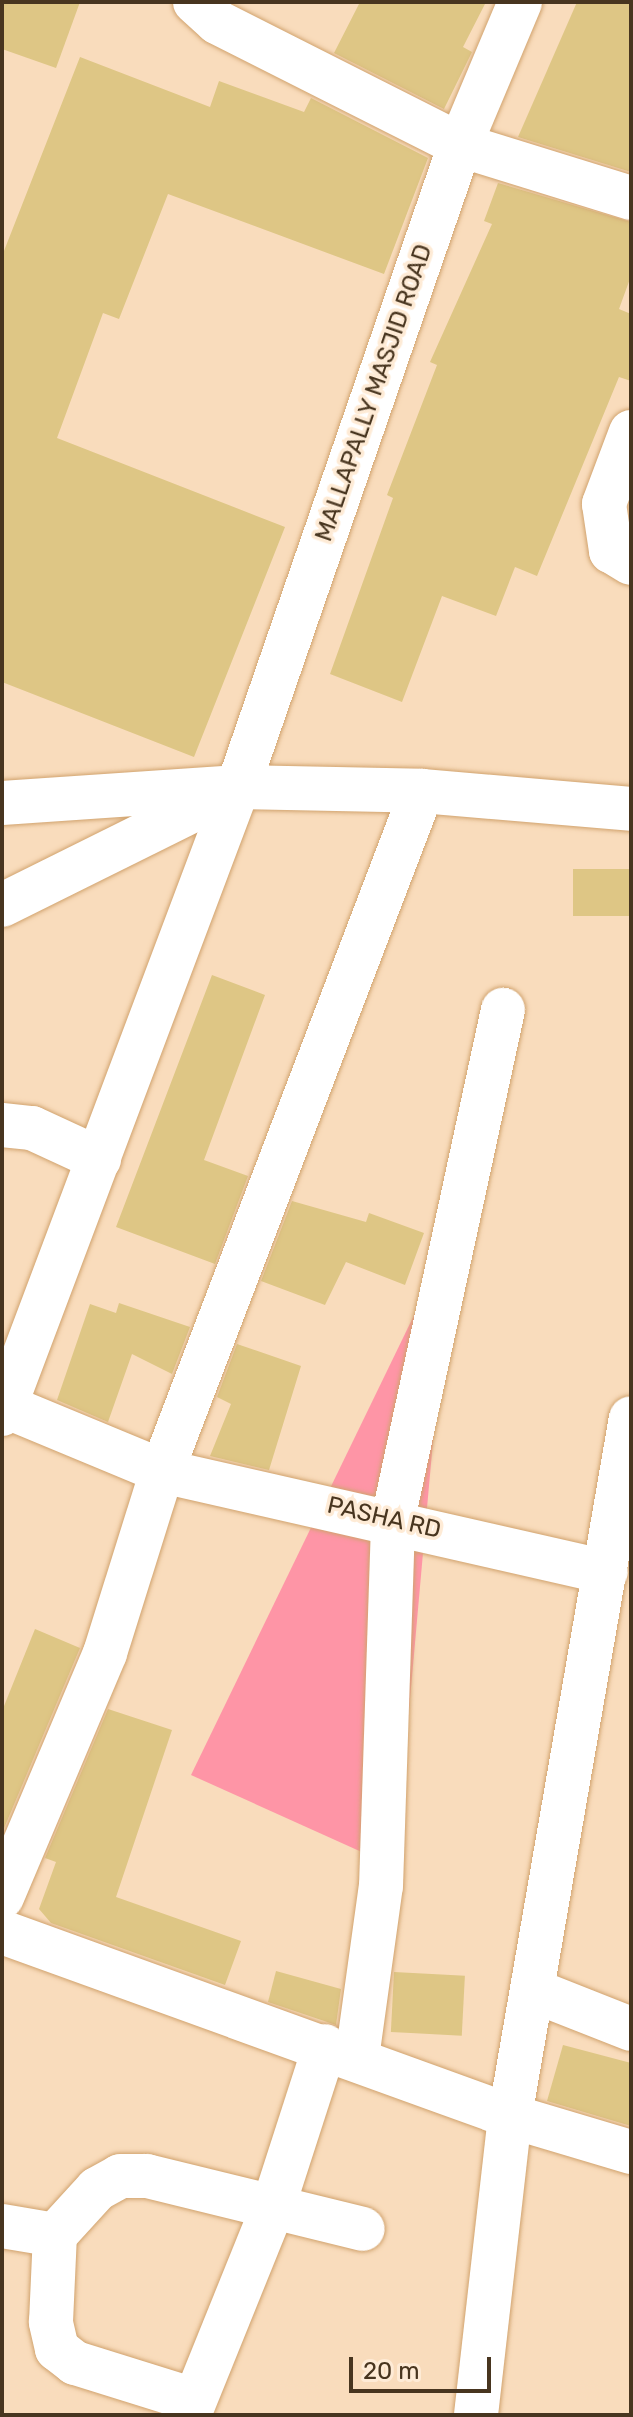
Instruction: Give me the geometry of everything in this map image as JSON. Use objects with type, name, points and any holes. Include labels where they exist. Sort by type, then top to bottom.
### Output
[{"type":"street","name":"MALLAPALLY MASJID ROAD","points":[[3,1410],[238,787],[460,145],[520,2]]},
{"type":"street","points":[[214,9],[460,145],[631,198]]},
{"type":"street","points":[[631,432],[604,504],[611,551],[631,563]]},
{"type":"street","points":[[2,905],[238,787]]},
{"type":"street","points":[[2,803],[238,787],[422,791],[631,809]]},
{"type":"street","points":[[2,1897],[105,1653],[162,1471],[422,791]]},
{"type":"street","points":[[363,2229],[273,2207],[147,2176],[120,2176],[97,2189],[55,2235],[51,2322],[57,2349],[75,2363],[191,2407],[273,2207],[341,2052],[381,1886],[393,1519],[503,1010]]},
{"type":"street","points":[[2,1125],[32,1128],[99,1159]]},
{"type":"street","name":"PASHA RD","points":[[3,1410],[162,1471],[393,1519],[606,1572]]},
{"type":"street","points":[[476,2415],[510,2116],[631,1418]]},
{"type":"street","points":[[2,1932],[341,2052],[510,2116],[631,2152]]},
{"type":"street","points":[[532,1990],[631,2029]]},
{"type":"street","points":[[2,2226],[55,2235]]},
{"type":"shaded area","points":[[451,1239],[395,1867],[191,1775]]},
{"type":"building","points":[[2,2],[80,2],[56,68],[2,49]]},
{"type":"building","points":[[360,2],[486,2],[463,47],[472,52],[444,109],[334,53]]},
{"type":"building","points":[[577,2],[631,2],[631,172],[518,137]]},
{"type":"building","points":[[80,57],[210,107],[219,81],[304,112],[311,98],[428,158],[384,274],[168,194],[119,319],[103,313],[57,438],[285,527],[194,757],[2,682],[2,256]]},
{"type":"building","points":[[498,183],[631,222],[631,276],[619,309],[631,314],[631,381],[619,377],[537,576],[515,567],[496,616],[442,596],[402,702],[330,674],[393,498],[387,495],[437,365],[430,362],[492,224],[484,221]]},
{"type":"building","points":[[573,869],[631,869],[631,916],[573,916]]},
{"type":"building","points":[[212,975],[265,995],[204,1160],[248,1176],[215,1264],[116,1227]]},
{"type":"building","points":[[292,1201],[366,1222],[369,1213],[424,1233],[405,1285],[346,1262],[325,1305],[261,1281]]},
{"type":"building","points":[[119,1303],[190,1327],[172,1374],[132,1354],[108,1422],[57,1400],[90,1304],[116,1313]]},
{"type":"building","points":[[237,1344],[301,1366],[269,1470],[210,1456],[231,1404],[217,1397]]},
{"type":"building","points":[[35,1629],[80,1648],[2,1833],[2,1711]]},
{"type":"building","points":[[108,1709],[172,1730],[116,1897],[241,1941],[225,1985],[51,1923],[39,1909],[56,1862],[45,1858]]},
{"type":"building","points":[[276,1971],[341,1989],[336,2025],[268,2002]]},
{"type":"building","points":[[394,1972],[465,1976],[462,2036],[391,2032]]},
{"type":"building","points":[[563,2045],[631,2063],[631,2126],[547,2101]]}]
